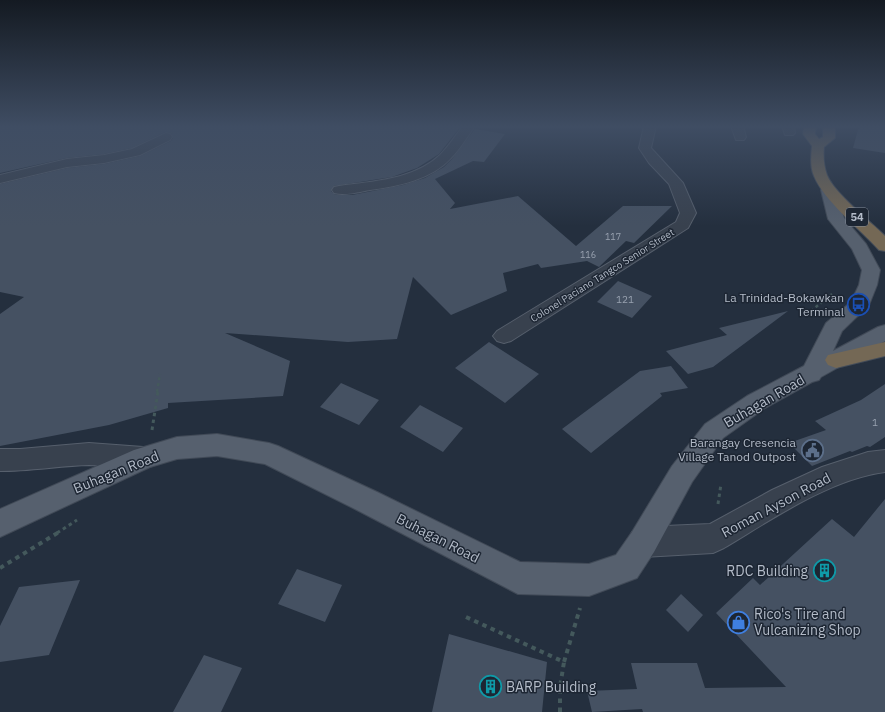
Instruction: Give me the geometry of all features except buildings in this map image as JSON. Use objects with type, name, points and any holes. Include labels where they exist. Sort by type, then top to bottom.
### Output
[{"type":"highway","name":"54","points":[[818,159],[820,175],[828,190],[870,229],[885,246]]},
{"type":"highway","points":[[836,360],[885,349]]},
{"type":"main road","name":"Buhagan Road","points":[[811,374],[833,328],[859,305],[868,285],[872,270],[860,248],[836,219],[828,190]]},
{"type":"main road","name":"Buhagan Road","points":[[0,523],[143,458],[177,448],[217,445],[270,454],[367,501],[518,578],[589,580],[626,567],[643,542],[682,474],[714,431],[756,402],[811,374],[885,332]]},
{"type":"street","points":[[0,179],[67,162],[101,159]]},
{"type":"street","points":[[339,190],[391,182],[414,175],[433,166],[442,159]]},
{"type":"street","name":"Colonel Paciano Tangco Senior Street","points":[[504,336],[682,225],[688,213],[686,204],[676,183],[653,159]]},
{"type":"street","points":[[0,460],[20,460],[89,454],[143,458]]},
{"type":"street","name":"Roman Ayson Road","points":[[643,542],[713,538],[782,499],[832,475],[868,463],[885,461]]},
{"type":"path","points":[[811,311],[832,294]]},
{"type":"path","points":[[158,431],[152,431],[160,374]]},
{"type":"path","points":[[0,568],[12,562],[77,520]]},
{"type":"path","points":[[560,712],[560,687],[564,662],[589,580]]},
{"type":"path","points":[[466,617],[564,662]]},
{"type":"place","name":"La Trinidad-Bokawkan Terminal","points":[[859,305]]},
{"type":"place","name":"Barangay Cresencia Village Tanod Outpost","points":[[812,450]]},
{"type":"place","name":"RDC Building","points":[[824,571]]},
{"type":"place","name":"Rico's Tire and Vulcanizing Shop","points":[[739,622]]},
{"type":"place","name":"BARP Building","points":[[491,687]]}]
